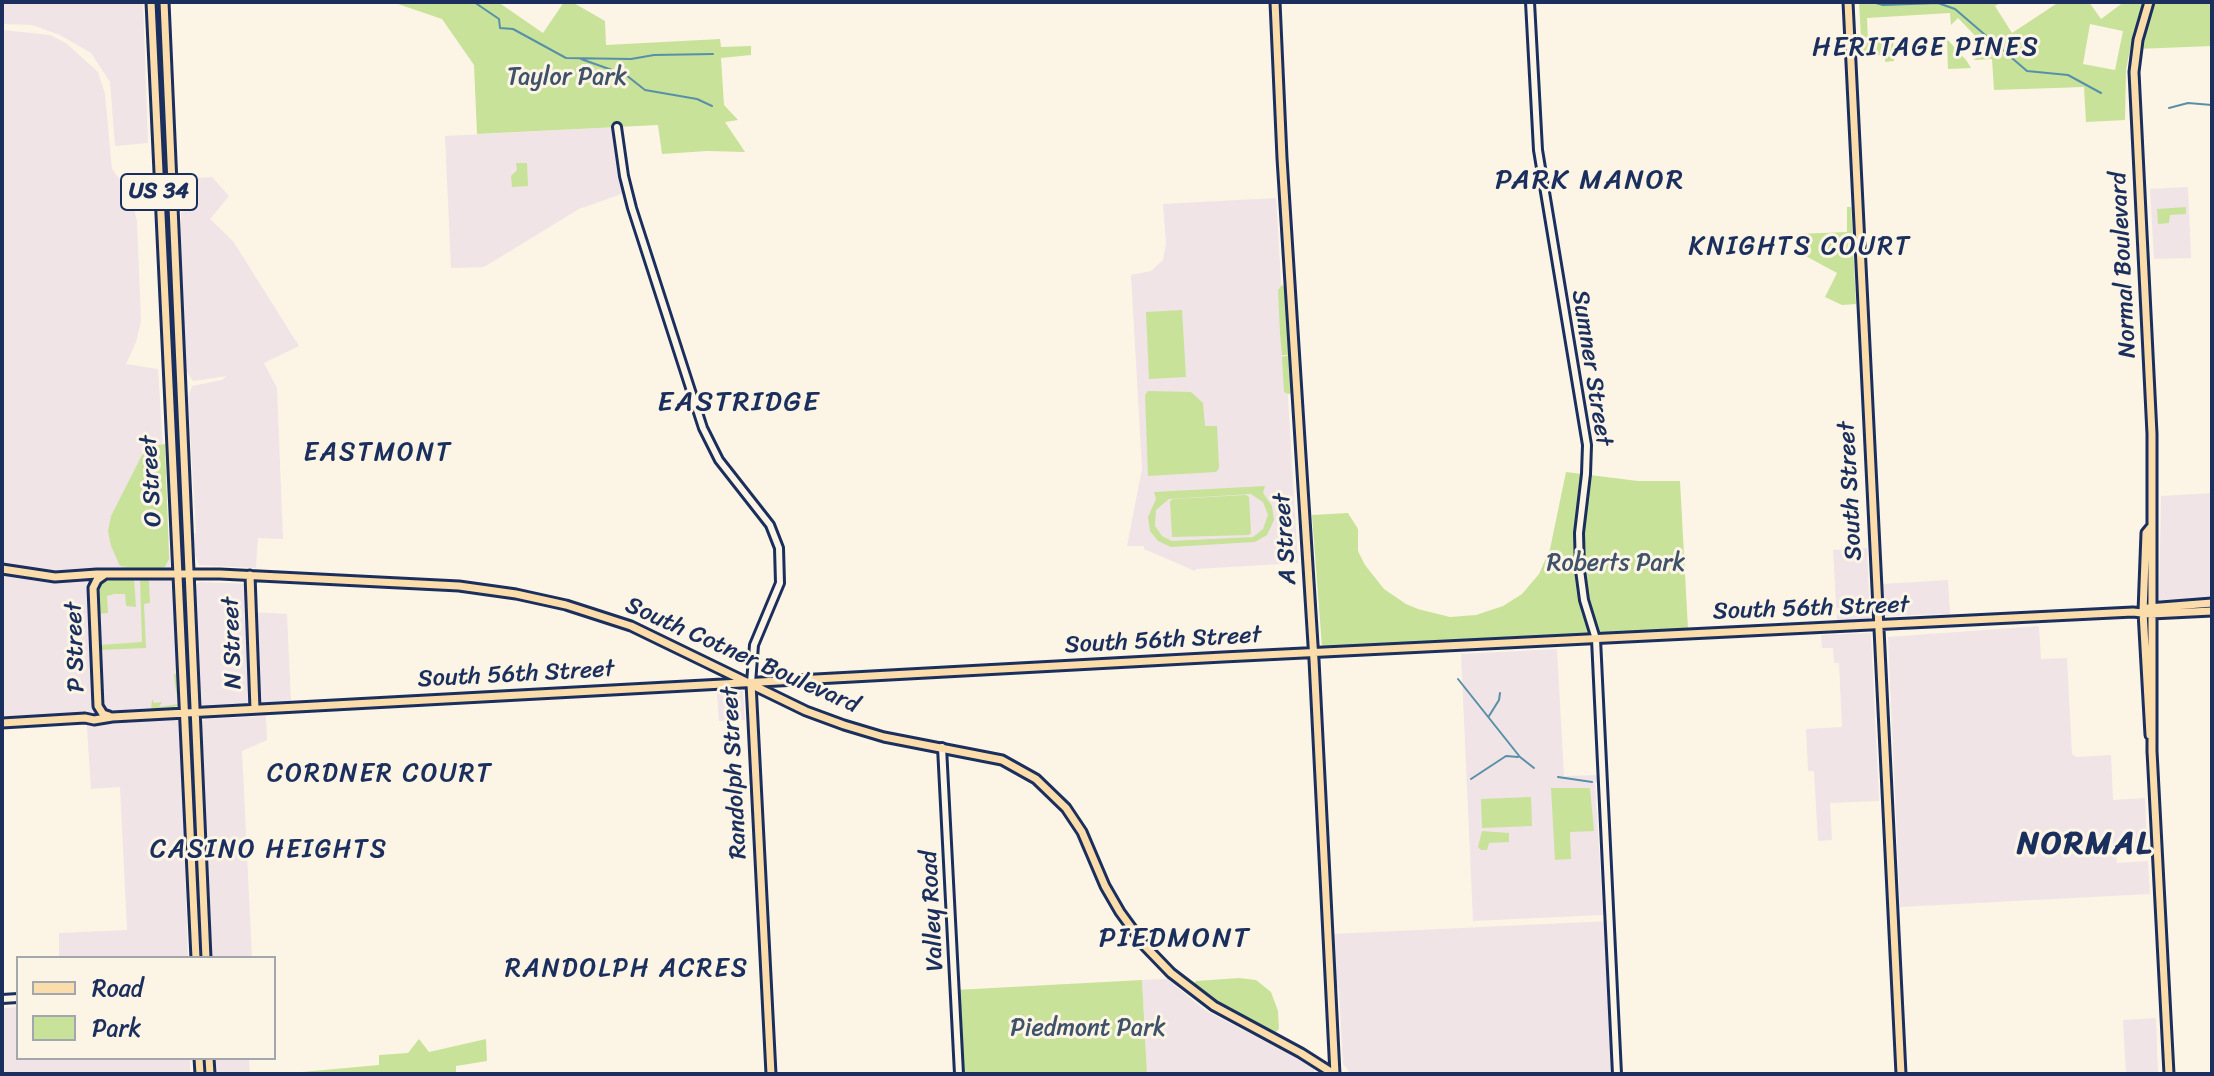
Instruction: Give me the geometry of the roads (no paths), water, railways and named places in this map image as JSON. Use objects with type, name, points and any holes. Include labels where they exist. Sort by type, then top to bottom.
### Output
[{"type":"main road","name":"O Street","points":[[151,2],[168,412],[206,956]]},
{"type":"main road","name":"O Street","points":[[164,2],[188,573],[196,956]]},
{"type":"main road","name":"A Street","points":[[1275,2],[1334,1074]]},
{"type":"main road","name":"South Street","points":[[1848,2],[1901,1074]]},
{"type":"main road","name":"Normal Boulevard","points":[[2149,2],[2138,40],[2134,72],[2152,434],[2151,527],[2146,533],[2149,611],[2146,698],[2152,753],[2168,1073]]},
{"type":"main road","name":"South Cotner Boulevard","points":[[2,569],[34,576],[74,577],[178,573],[250,575],[459,586],[516,594],[607,617],[655,636],[806,711],[844,725],[884,737],[1002,760],[1042,784],[1072,815],[1110,897],[1137,936],[1164,967],[1214,1006],[1334,1074]]},
{"type":"main road","name":"P Street","points":[[106,574],[97,580],[93,588],[98,706],[103,714],[112,717]]},
{"type":"main road","name":"N Street","points":[[250,575],[255,709]]},
{"type":"main road","points":[[74,577],[88,582],[93,588]]},
{"type":"main road","name":"South 56th Street","points":[[2149,611],[2212,603]]},
{"type":"main road","name":"South 56th Street","points":[[2,723],[1313,653],[2149,611],[2212,611]]},
{"type":"main road","points":[[713,685],[718,676],[716,666]]},
{"type":"main road","name":"Randolph Street","points":[[751,683],[771,1074]]},
{"type":"main road","points":[[85,718],[95,713],[98,706]]},
{"type":"street","name":"Sumner Street","points":[[1530,2],[1539,162],[1587,445],[1579,533],[1580,570],[1584,600],[1596,639],[1617,1074]]},
{"type":"street","name":"Randolph Street","points":[[617,127],[630,200],[703,428],[719,460],[770,525],[779,548],[780,583],[754,645],[751,683]]},
{"type":"street","name":"Valley Road","points":[[942,747],[959,1074]]},
{"type":"waterway","points":[[474,2],[499,19],[500,28],[513,29],[566,58],[631,59],[654,55],[713,54]]},
{"type":"waterway","points":[[1872,2],[1883,5],[1938,3],[1955,9],[2027,71],[2068,75],[2101,93]]},
{"type":"waterway","points":[[581,59],[626,75],[645,90],[697,99],[712,106]]},
{"type":"waterway","points":[[2169,108],[2188,103],[2212,105]]},
{"type":"waterway","points":[[1458,679],[1520,757],[1534,768]]},
{"type":"waterway","points":[[1489,716],[1500,693]]},
{"type":"waterway","points":[[1471,779],[1506,756],[1518,757]]},
{"type":"waterway","points":[[1558,777],[1592,782]]},
{"type":"district","name":"HERITAGE PINES","points":[[1926,48]]},
{"type":"district","name":"PARK MANOR","points":[[1590,181]]},
{"type":"district","name":"KNIGHTS COURT","points":[[1800,247]]},
{"type":"district","name":"EASTRIDGE","points":[[739,403]]},
{"type":"district","name":"EASTMONT","points":[[378,453]]},
{"type":"district","name":"CORDNER COURT","points":[[380,774]]},
{"type":"district","name":"NORMAL","points":[[2085,845]]},
{"type":"district","name":"CASINO HEIGHTS","points":[[269,850]]},
{"type":"district","name":"PIEDMONT","points":[[1175,939]]},
{"type":"district","name":"RANDOLPH ACRES","points":[[627,969]]},
{"type":"park label","name":"Taylor Park","points":[[567,78]]},
{"type":"park label","name":"Roberts Park","points":[[1616,564]]},
{"type":"park label","name":"Piedmont Park","points":[[1088,1029]]}]
